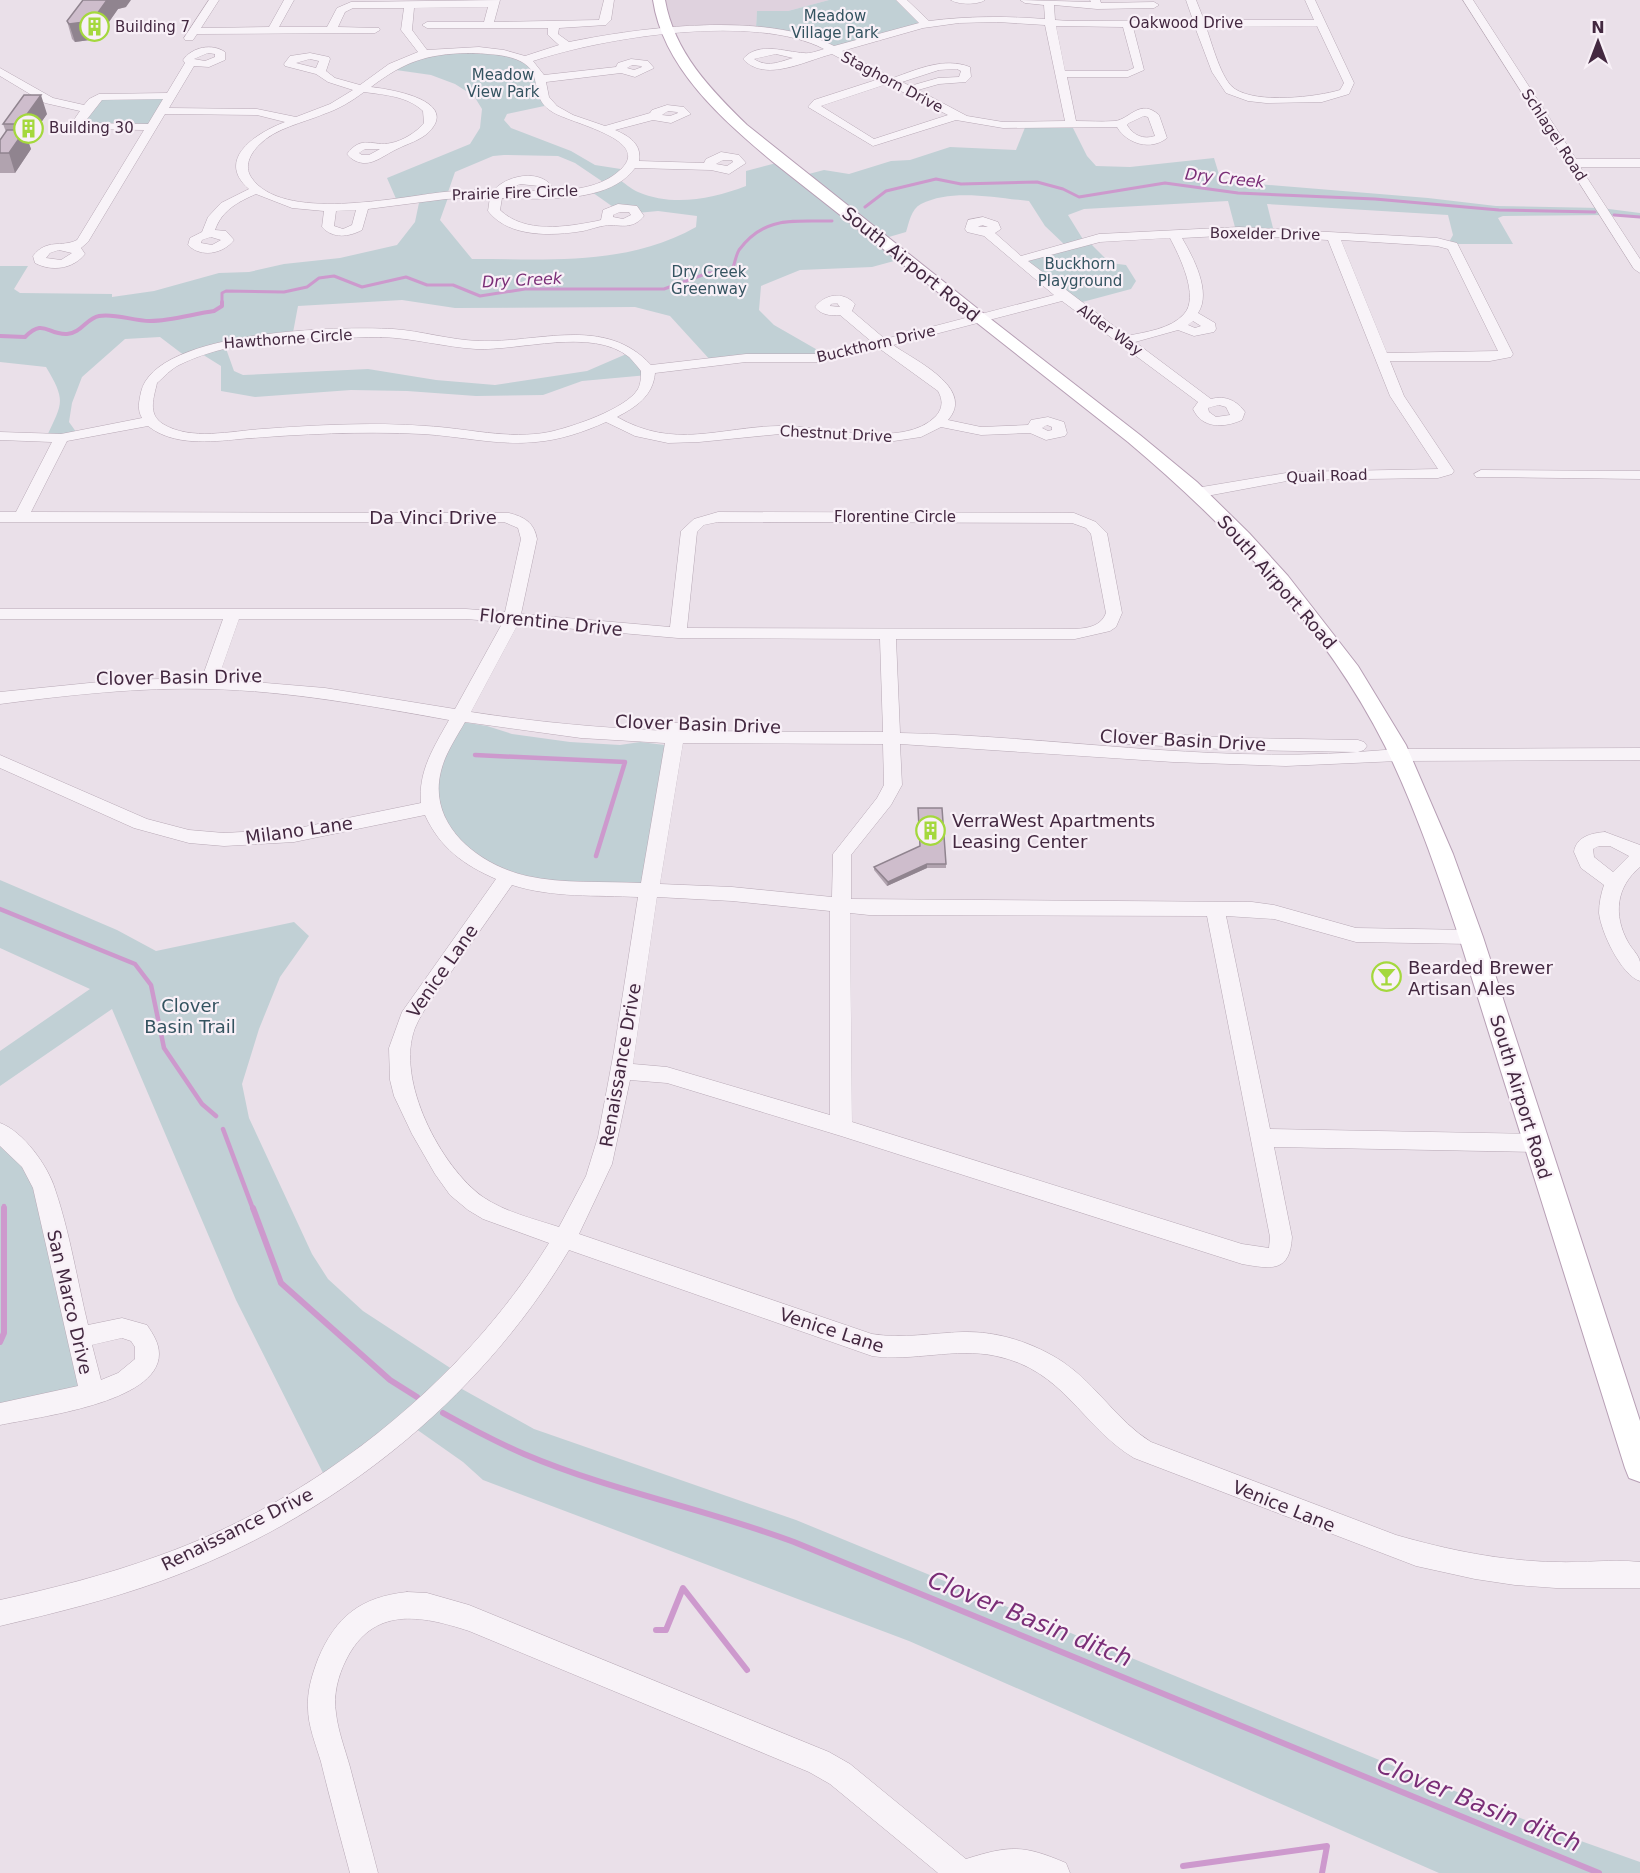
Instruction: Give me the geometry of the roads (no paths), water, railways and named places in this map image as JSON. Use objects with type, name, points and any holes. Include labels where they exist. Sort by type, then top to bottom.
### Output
[{"type":"main road","name":"South Airport Road","points":[[659,0],[668,32],[689,69],[728,114],[978,318],[1093,407],[1196,493],[1240,535],[1320,628],[1366,695],[1429,821],[1471,937],[1640,1468]]},
{"type":"street","points":[[73,247],[82,242],[193,57],[186,45],[214,0]]},
{"type":"street","points":[[272,31],[289,0]]},
{"type":"street","points":[[427,26],[602,23],[606,20],[609,0]]},
{"type":"street","points":[[901,0],[926,24]]},
{"type":"street","points":[[958,3],[981,0]]},
{"type":"street","points":[[1025,0],[1154,5]]},
{"type":"street","points":[[1191,0],[1224,85],[1237,95],[1266,100],[1322,99],[1345,92],[1349,83],[1310,0]]},
{"type":"street","name":"Schlagel Road","points":[[1468,0],[1640,269]]},
{"type":"street","points":[[331,30],[341,10],[349,6],[411,2],[495,2],[488,26]]},
{"type":"street","points":[[411,2],[404,29],[425,54]]},
{"type":"street","points":[[1049,2],[1050,22],[1071,124]]},
{"type":"street","name":"Oakwood Drive","points":[[806,57],[926,24],[976,19],[1127,23],[1321,23]]},
{"type":"street","points":[[1061,74],[1126,74],[1139,70],[1127,23]]},
{"type":"street","points":[[554,25],[553,35],[567,46]]},
{"type":"street","name":"Staghorn Drive","points":[[525,60],[567,46],[598,39],[720,27],[756,28],[804,37],[833,50],[956,116],[998,124],[1121,124]]},
{"type":"street","points":[[195,31],[375,30]]},
{"type":"street","points":[[207,234],[219,209],[256,190],[243,173],[245,154],[262,137],[339,104],[396,64],[425,54],[476,50],[503,53],[525,60],[534,67],[542,96],[555,110],[606,129],[630,144],[635,154],[632,164],[696,168],[711,166]]},
{"type":"street","points":[[908,90],[938,81],[962,80],[966,76],[966,69],[958,65],[946,65],[818,102],[814,107],[873,143],[956,116]]},
{"type":"street","points":[[539,79],[621,70]]},
{"type":"street","points":[[0,71],[49,101],[86,109]]},
{"type":"street","points":[[320,72],[331,81],[410,98],[428,111],[429,122],[424,131],[392,147]]},
{"type":"street","points":[[150,128],[78,126],[77,123],[94,99],[169,96]]},
{"type":"street","points":[[161,111],[258,112],[297,121]]},
{"type":"street","points":[[606,129],[636,119],[655,116]]},
{"type":"street","points":[[1572,163],[1640,163]]},
{"type":"street","name":"Prairie Fire Circle","points":[[256,190],[287,202],[331,207],[363,206],[449,195],[571,194],[598,187],[621,176],[632,164]]},
{"type":"street","points":[[498,193],[494,207],[495,213],[505,221],[523,227],[556,230],[610,221]]},
{"type":"street","points":[[331,207],[328,227],[334,232],[344,232],[358,227],[363,206]]},
{"type":"street","name":"Boxelder Drive","points":[[1019,260],[1095,238],[1242,231],[1333,236],[1401,402],[1443,462]]},
{"type":"street","name":"Alder Way","points":[[988,233],[1064,296],[1207,402]]},
{"type":"street","points":[[1123,341],[1177,325],[1192,315],[1198,305],[1199,296],[1185,252],[1174,235]]},
{"type":"street","points":[[1333,236],[1440,242],[1453,246],[1506,353],[1490,357],[1381,357]]},
{"type":"street","name":"Buckthorn Drive","points":[[648,370],[746,358],[815,359],[882,344],[1064,296]]},
{"type":"street","points":[[843,311],[882,344],[935,379],[945,389],[948,408],[939,422],[981,431],[1033,429]]},
{"type":"street","points":[[1177,325],[1195,333],[1209,329],[1208,323],[1192,315]]},
{"type":"street","name":"Hawthorne Circle","points":[[150,421],[145,397],[157,375],[172,362],[195,351],[233,342],[381,333],[477,345],[590,339],[610,343],[632,352],[648,370]]},
{"type":"street","points":[[0,436],[61,438],[150,421],[172,433],[199,437],[365,428],[429,430],[529,439],[554,435],[631,404],[640,396],[647,384],[648,370]]},
{"type":"street","name":"Chestnut Drive","points":[[606,416],[632,431],[667,438],[785,430],[896,438],[918,433],[939,422]]},
{"type":"street","points":[[21,517],[61,438]]},
{"type":"street","name":"Quail Road","points":[[1196,493],[1292,476],[1442,474],[1448,471],[1443,462]]},
{"type":"street","points":[[1481,474],[1640,475]]},
{"type":"street","name":"Da Vinci Drive","points":[[0,517],[511,518],[526,526],[529,536],[513,617],[463,708],[432,770],[429,783],[431,807],[441,830],[457,848],[477,862],[508,877],[548,886],[649,889],[769,897],[882,909],[1269,911],[1356,935],[1471,937]]},
{"type":"street","name":"Florentine Circle","points":[[678,633],[688,533],[699,522],[718,517],[1063,517],[1079,519],[1094,526],[1100,537],[1114,613],[1110,623],[1101,629]]},
{"type":"street","points":[[211,679],[233,613]]},
{"type":"street","name":"Florentine Drive","points":[[0,614],[446,614],[513,617],[626,630],[678,633],[1071,634],[1101,629]]},
{"type":"street","points":[[841,1127],[840,906],[842,854],[885,801],[893,785],[888,633]]},
{"type":"street","name":"Clover Basin Drive","points":[[0,689],[126,675],[211,679],[238,685],[463,708],[580,732],[893,732],[1240,759],[1363,758],[1398,755],[1640,754]]},
{"type":"street","name":"Clover Basin Drive","points":[[0,698],[116,685],[211,679]]},
{"type":"street","name":"Renaissance Drive","points":[[0,1613],[92,1592],[170,1564],[281,1511],[348,1471],[409,1424],[461,1375],[525,1302],[564,1239],[600,1165],[621,1071],[676,732]]},
{"type":"street","name":"Milano Lane","points":[[0,761],[137,823],[195,836],[237,839],[281,837],[431,807]]},
{"type":"street","points":[[1616,883],[1588,864],[1582,852],[1584,846],[1594,840],[1608,838],[1618,841],[1640,855],[1626,868],[1616,883],[1608,903],[1609,921],[1620,946],[1640,973]]},
{"type":"street","name":"Venice Lane","points":[[508,877],[412,1012],[399,1046],[399,1078],[405,1101],[442,1167],[463,1194],[495,1214],[882,1347],[902,1350],[943,1342],[971,1341],[998,1345],[1016,1351],[1046,1364],[1068,1380],[1114,1429],[1143,1450],[1396,1548],[1446,1562],[1502,1572],[1640,1575]]},
{"type":"street","points":[[621,1071],[667,1075],[841,1127],[1242,1254],[1265,1258],[1278,1255],[1282,1248],[1215,909]]},
{"type":"street","name":"San Marco Drive","points":[[0,1132],[30,1161],[44,1188],[92,1394],[0,1414]]},
{"type":"street","points":[[1261,1138],[1535,1143]]},
{"type":"street","points":[[79,1337],[127,1328],[139,1332],[147,1346],[145,1362],[133,1378],[122,1385],[92,1394]]},
{"type":"street","points":[[364,1873],[322,1715],[322,1690],[333,1655],[350,1628],[381,1610],[409,1604],[435,1606],[470,1618],[819,1762],[840,1774],[961,1873]]},
{"type":"street","points":[[967,1873],[1017,1861],[1033,1863],[1056,1873]]},
{"type":"waterway","name":"Dry Creek","points":[[865,207],[886,191],[936,179],[961,184],[1037,182],[1063,189],[1079,197],[1165,183],[1238,193],[1375,199],[1499,210],[1595,212]]},
{"type":"waterway","name":"Dry Creek","points":[[1614,215],[1640,217]]},
{"type":"waterway","name":"Dry Creek","points":[[0,336],[25,337],[31,331],[41,328],[67,334],[76,331],[95,317],[105,315],[144,321],[166,320],[214,311],[222,306],[222,293],[226,291],[284,292],[307,287],[319,278],[334,276],[362,287],[406,277],[427,285],[453,285],[480,296],[525,289],[664,289],[708,273],[731,272],[739,250],[759,231],[770,226],[793,221],[832,221]]},
{"type":"waterway","points":[[475,755],[625,762],[596,856]]},
{"type":"waterway","name":"Clover Basin ditch","points":[[0,909],[135,964],[151,985],[164,1048],[202,1104],[216,1116]]},
{"type":"waterway","name":"Clover Basin ditch","points":[[223,1129],[253,1209]]},
{"type":"waterway","points":[[0,1342],[4,1333],[4,1206]]},
{"type":"waterway","name":"Clover Basin ditch","points":[[253,1208],[281,1283],[390,1380],[417,1397]]},
{"type":"waterway","name":"Clover Basin ditch","points":[[443,1413],[503,1445],[557,1467],[794,1542],[1599,1873]]},
{"type":"waterway","points":[[656,1630],[666,1630],[683,1588],[747,1670]]},
{"type":"waterway","points":[[1183,1866],[1327,1846],[1322,1873]]},
{"type":"place","name":"Building 7","points":[[94,27]]},
{"type":"place","name":"Building 30","points":[[28,128]]},
{"type":"place","name":"VerraWest Apartments Leasing Center","points":[[931,830]]},
{"type":"place","name":"Bearded Brewer Artisan Ales","points":[[1387,977]]},
{"type":"park label","name":"Meadow Village Park","points":[[835,24]]},
{"type":"park label","name":"Meadow View Park","points":[[503,84]]},
{"type":"park label","name":"Buckhorn Playground","points":[[1080,272]]},
{"type":"park label","name":"Dry Creek Greenway","points":[[709,280]]},
{"type":"park label","name":"Clover Basin Trail","points":[[190,1015]]}]
